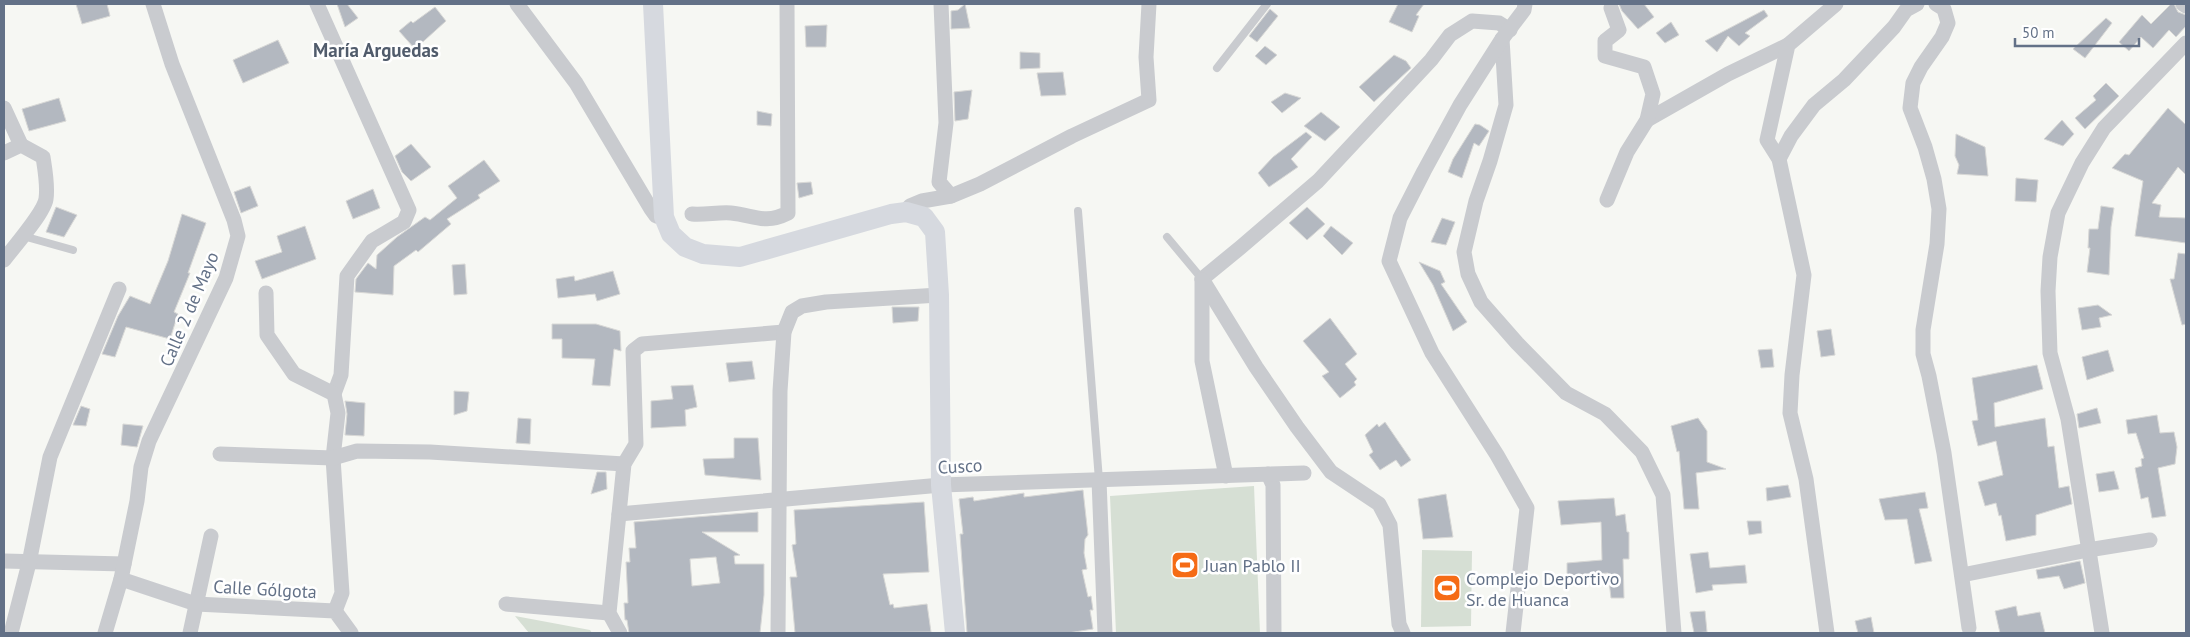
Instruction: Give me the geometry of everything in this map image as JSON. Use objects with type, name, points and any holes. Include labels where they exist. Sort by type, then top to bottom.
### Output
[{"type":"street","name":"Calle 2 de Mayo","points":[[106,633],[122,571],[136,501],[140,467],[149,441],[226,278],[238,236],[234,220],[172,64],[153,4]]},
{"type":"street","points":[[317,4],[410,210],[404,222],[372,241],[348,276],[341,375],[334,394],[338,413],[333,458],[342,593],[335,611]]},
{"type":"street","points":[[517,4],[576,83],[651,209],[656,216],[664,217]]},
{"type":"street","points":[[653,4],[664,217],[671,234],[685,246],[703,254],[740,257],[891,214],[906,212],[924,217],[935,232],[939,295],[941,485],[955,633]]},
{"type":"street","points":[[692,214],[732,213],[758,220],[779,218],[788,213],[787,4]]},
{"type":"street","points":[[941,4],[946,123],[940,182],[950,196]]},
{"type":"street","points":[[906,212],[910,206],[922,201],[950,196],[980,184],[1072,136],[1149,100],[1146,57],[1149,4]]},
{"type":"street","points":[[1513,633],[1527,508],[1497,455],[1432,353],[1388,261],[1400,218],[1460,105],[1504,31],[1524,10],[1525,4]]},
{"type":"street","points":[[1647,120],[1728,74],[1788,45],[1836,4]]},
{"type":"street","points":[[1779,159],[1791,136],[1814,105],[1844,80],[1894,27],[1906,10],[1916,4]]},
{"type":"street","points":[[1936,4],[1944,9],[1948,23],[1942,37],[1921,67],[1913,83],[1910,108],[1925,147],[1934,178],[1939,210],[1937,244],[1923,330],[1923,354],[1944,453],[1969,628]]},
{"type":"street","points":[[1607,200],[1627,152],[1647,120],[1653,94],[1644,67],[1605,56],[1605,41],[1620,30],[1611,8]]},
{"type":"street","points":[[1226,476],[1202,361],[1202,279],[1318,181],[1431,60],[1450,34],[1472,21],[1504,31]]},
{"type":"street","points":[[1504,31],[1506,105],[1476,201],[1464,252],[1468,274],[1480,302],[1517,343],[1566,393],[1605,414],[1642,452],[1663,495],[1674,633]]},
{"type":"street","points":[[2102,633],[2068,419],[2050,353],[2050,257],[2058,212],[2082,163],[2104,128],[2186,43]]},
{"type":"street","points":[[1788,45],[1767,140],[1779,159],[1804,275],[1792,375],[1790,413],[1806,479],[1827,633]]},
{"type":"street","points":[[4,108],[21,145],[43,157],[46,175],[46,201],[24,236],[4,260]]},
{"type":"street","points":[[4,154],[21,145]]},
{"type":"street","points":[[1202,279],[1256,367],[1297,427],[1331,472],[1380,504],[1390,525],[1399,624],[1403,633]]},
{"type":"street","points":[[12,633],[29,563],[50,457],[119,289]]},
{"type":"street","points":[[266,294],[267,335],[294,374],[334,394]]},
{"type":"street","points":[[778,633],[780,391],[784,332],[792,312],[802,306],[826,302],[939,295]]},
{"type":"street","points":[[620,633],[609,613],[624,464],[636,444],[634,352],[642,344],[784,332]]},
{"type":"street","points":[[220,454],[333,458],[356,451],[430,452],[624,464]]},
{"type":"street","name":"Cusco","points":[[619,514],[941,485],[1304,473]]},
{"type":"street","points":[[1268,474],[1273,485],[1274,633]]},
{"type":"street","points":[[1099,480],[1106,633]]},
{"type":"street","points":[[190,633],[211,536]]},
{"type":"street","points":[[1962,576],[2088,550],[2150,540]]},
{"type":"street","name":"Calle Gólgota","points":[[4,561],[122,571],[196,604],[335,611],[351,633]]},
{"type":"street","points":[[506,604],[609,613]]},
{"type":"lane","points":[[1217,68],[1267,4]]},
{"type":"lane","points":[[1078,211],[1099,480]]},
{"type":"lane","points":[[24,236],[73,250]]},
{"type":"lane","points":[[1167,237],[1202,279]]},
{"type":"shaded area","name":"Juan Pablo II","points":[[1254,486],[1260,633],[1116,633],[1110,496]]},
{"type":"shaded area","name":"Complejo Deportivo Sr. de Huanca","points":[[1422,550],[1472,551],[1471,626],[1421,627]]},
{"type":"shaded area","points":[[515,616],[590,630],[592,633],[529,633]]},
{"type":"building","points":[[76,4],[107,4],[110,16],[82,24]]},
{"type":"building","points":[[337,4],[347,4],[358,18],[345,27]]},
{"type":"building","points":[[965,4],[970,28],[951,29],[951,11],[958,10]]},
{"type":"building","points":[[1398,4],[1424,4],[1416,15],[1419,16],[1412,32],[1389,22]]},
{"type":"building","points":[[1619,4],[1644,4],[1654,17],[1638,29],[1622,11]]},
{"type":"building","points":[[2171,4],[2174,4],[2178,12],[2186,15],[2186,26],[2176,37],[2169,30],[2153,48],[2141,37],[2129,51],[2119,42],[2142,15],[2151,24]]},
{"type":"building","points":[[435,7],[446,21],[415,49],[399,31],[411,21],[413,23]]},
{"type":"building","points":[[1270,9],[1278,16],[1257,42],[1249,36]]},
{"type":"building","points":[[1764,10],[1768,16],[1745,33],[1750,36],[1739,46],[1728,36],[1717,52],[1705,41]]},
{"type":"building","points":[[2106,18],[2112,23],[2085,58],[2073,49]]},
{"type":"building","points":[[1671,22],[1679,35],[1665,43],[1656,33]]},
{"type":"building","points":[[827,25],[826,47],[806,47],[805,26]]},
{"type":"building","points":[[278,40],[289,63],[243,83],[233,60]]},
{"type":"building","points":[[1265,46],[1277,55],[1266,65],[1255,56]]},
{"type":"building","points":[[1020,52],[1040,53],[1040,68],[1020,69]]},
{"type":"building","points":[[1394,55],[1406,61],[1411,68],[1374,102],[1359,87]]},
{"type":"building","points":[[1063,72],[1066,95],[1041,96],[1037,73]]},
{"type":"building","points":[[2106,83],[2119,96],[2085,129],[2075,118],[2096,100],[2093,96]]},
{"type":"building","points":[[972,90],[968,119],[955,121],[954,92]]},
{"type":"building","points":[[1285,93],[1301,98],[1282,113],[1271,102]]},
{"type":"building","points":[[59,98],[66,121],[29,131],[22,109]]},
{"type":"building","points":[[2168,108],[2186,125],[2186,175],[2178,167],[2152,203],[2161,205],[2159,217],[2186,218],[2186,243],[2135,236],[2143,181],[2112,168],[2125,154],[2129,155]]},
{"type":"building","points":[[757,111],[772,114],[771,126],[757,125]]},
{"type":"building","points":[[1321,112],[1340,127],[1325,141],[1304,126]]},
{"type":"building","points":[[2062,120],[2074,134],[2063,146],[2044,139]]},
{"type":"building","points":[[1475,124],[1489,131],[1479,146],[1474,143],[1462,178],[1448,172],[1453,159]]},
{"type":"building","points":[[1306,132],[1312,137],[1291,159],[1298,167],[1269,187],[1258,173],[1273,157]]},
{"type":"building","points":[[1956,134],[1985,147],[1988,176],[1957,174],[1959,165],[1955,156]]},
{"type":"building","points":[[411,144],[431,167],[411,181],[402,172],[395,156]]},
{"type":"building","points":[[484,160],[500,181],[478,195],[480,198],[447,219],[451,224],[418,252],[416,250],[394,266],[393,295],[355,292],[356,279],[368,263],[376,269],[377,255],[397,237],[425,217],[430,220],[457,198],[448,186]]},
{"type":"building","points":[[2016,178],[2038,180],[2036,202],[2015,201]]},
{"type":"building","points":[[811,182],[813,194],[799,198],[797,183]]},
{"type":"building","points":[[250,186],[258,206],[241,213],[234,192]]},
{"type":"building","points":[[373,189],[380,208],[353,219],[346,201]]},
{"type":"building","points":[[2101,206],[2114,208],[2111,227],[2109,275],[2087,272],[2090,248],[2088,248],[2089,229],[2098,229]]},
{"type":"building","points":[[56,207],[77,215],[64,237],[46,232]]},
{"type":"building","points":[[1307,207],[1325,224],[1307,240],[1289,223]]},
{"type":"building","points":[[182,214],[206,223],[188,273],[190,273],[174,312],[178,314],[170,339],[126,327],[115,357],[102,354],[118,316],[130,296],[150,304],[168,261]]},
{"type":"building","points":[[1442,218],[1455,222],[1446,245],[1431,242]]},
{"type":"building","points":[[305,226],[316,259],[262,279],[255,261],[282,252],[277,236]]},
{"type":"building","points":[[1331,226],[1353,243],[1342,255],[1323,236]]},
{"type":"building","points":[[2178,253],[2186,254],[2186,324],[2182,325],[2170,279],[2174,279]]},
{"type":"building","points":[[1419,262],[1440,271],[1445,282],[1441,284],[1467,322],[1453,331],[1433,285]]},
{"type":"building","points":[[465,264],[467,294],[454,295],[452,265]]},
{"type":"building","points":[[613,271],[620,294],[597,301],[595,294],[558,298],[556,279],[574,276],[575,281]]},
{"type":"building","points":[[2098,305],[2112,315],[2099,318],[2101,327],[2082,330],[2078,308]]},
{"type":"building","points":[[892,307],[919,307],[918,321],[893,323]]},
{"type":"building","points":[[1330,318],[1357,354],[1345,364],[1357,379],[1354,382],[1356,385],[1340,398],[1322,376],[1329,372],[1303,341]]},
{"type":"building","points":[[552,324],[596,324],[620,331],[621,351],[614,349],[610,386],[592,385],[595,359],[562,358],[562,339],[552,339]]},
{"type":"building","points":[[1831,329],[1835,355],[1821,357],[1817,331]]},
{"type":"building","points":[[1772,349],[1774,367],[1761,368],[1758,350]]},
{"type":"building","points":[[2108,350],[2114,371],[2087,380],[2082,357]]},
{"type":"building","points":[[752,361],[755,379],[729,382],[726,363]]},
{"type":"building","points":[[2037,365],[2043,389],[1994,403],[1995,427],[2045,418],[2048,447],[2054,446],[2059,488],[2069,486],[2072,504],[2036,515],[2036,535],[2006,541],[2001,515],[1999,516],[1996,503],[1985,506],[1978,482],[2003,475],[1996,441],[1978,446],[1972,421],[1978,420],[1972,378]]},
{"type":"building","points":[[693,385],[697,407],[685,410],[686,426],[651,428],[651,401],[673,399],[671,386]]},
{"type":"building","points":[[454,391],[469,392],[467,411],[454,415]]},
{"type":"building","points":[[345,401],[365,403],[364,436],[345,435],[347,414]]},
{"type":"building","points":[[81,406],[90,409],[86,426],[73,425]]},
{"type":"building","points":[[2097,408],[2101,423],[2079,428],[2077,414]]},
{"type":"building","points":[[2157,415],[2160,433],[2174,432],[2177,447],[2175,464],[2158,468],[2166,516],[2152,518],[2148,497],[2141,499],[2135,468],[2142,466],[2141,459],[2144,458],[2136,433],[2128,434],[2126,420]]},
{"type":"building","points":[[518,418],[531,419],[530,444],[516,443]]},
{"type":"building","points":[[1698,418],[1707,431],[1707,462],[1726,469],[1696,473],[1699,509],[1684,509],[1679,451],[1677,452],[1671,426]]},
{"type":"building","points":[[1385,422],[1411,460],[1401,467],[1396,460],[1380,470],[1369,455],[1373,452],[1365,435],[1377,424],[1379,427]]},
{"type":"building","points":[[123,424],[143,426],[137,447],[121,445]]},
{"type":"building","points":[[734,438],[758,438],[761,480],[705,475],[703,459],[734,458]]},
{"type":"building","points":[[2114,471],[2119,489],[2099,492],[2096,474]]},
{"type":"building","points":[[597,472],[606,472],[607,489],[591,494]]},
{"type":"building","points":[[1788,485],[1791,497],[1767,501],[1766,488]]},
{"type":"building","points":[[1083,490],[1088,535],[1085,539],[1084,553],[1087,569],[1082,570],[1088,597],[1091,596],[1093,610],[1090,610],[1093,629],[1068,633],[967,633],[960,534],[963,534],[959,499],[973,497],[974,501],[1024,493],[1024,497]]},
{"type":"building","points":[[1925,492],[1928,508],[1919,509],[1932,561],[1915,564],[1907,519],[1885,520],[1879,499]]},
{"type":"building","points":[[1446,494],[1453,537],[1423,539],[1418,499]]},
{"type":"building","points":[[1614,498],[1616,516],[1625,514],[1627,532],[1629,532],[1629,559],[1623,559],[1624,598],[1611,598],[1608,573],[1580,575],[1581,584],[1567,585],[1567,563],[1602,560],[1601,522],[1561,525],[1558,501]]},
{"type":"building","points":[[924,502],[929,572],[883,574],[890,605],[893,604],[894,608],[927,604],[931,632],[795,633],[790,577],[797,577],[792,545],[796,544],[794,510]]},
{"type":"building","points":[[758,512],[758,532],[702,532],[740,555],[734,556],[735,564],[764,564],[764,595],[760,633],[629,633],[627,620],[625,620],[624,603],[628,603],[626,562],[630,562],[629,548],[636,548],[634,522]],"holes":[[[716,557],[720,583],[692,586],[690,559]]]},
{"type":"building","points":[[1747,521],[1761,521],[1762,533],[1749,535]]},
{"type":"building","points":[[1708,552],[1710,568],[1745,565],[1747,583],[1712,585],[1713,590],[1696,593],[1690,554]]},
{"type":"building","points":[[2080,561],[2085,583],[2064,589],[2059,576],[2038,579],[2036,570]]},
{"type":"building","points":[[2016,606],[2018,616],[2040,612],[2045,633],[2000,633],[1995,611]]},
{"type":"building","points":[[1705,611],[1707,632],[1694,633],[1690,612]]},
{"type":"building","points":[[1871,617],[1874,633],[1858,633],[1855,621]]},
{"type":"place","name":"Juan Pablo II","points":[[1185,565]]},
{"type":"place","name":"Complejo Deportivo Sr. de Huanca","points":[[1447,588]]},
{"type":"district","name":"María Arguedas","points":[[376,50]]}]
